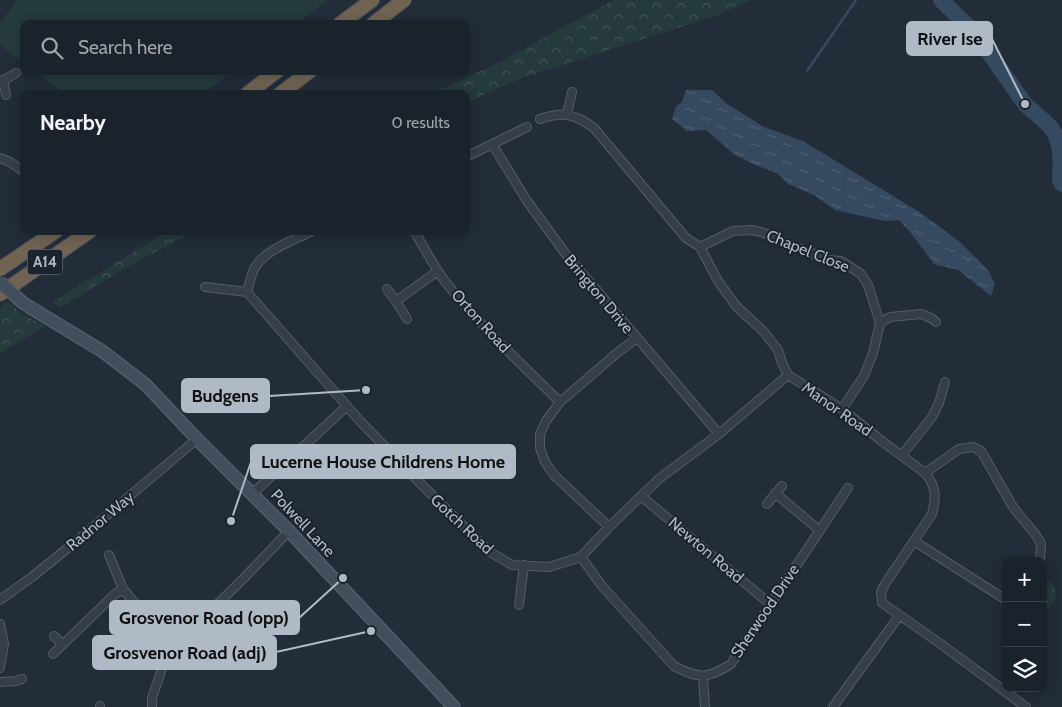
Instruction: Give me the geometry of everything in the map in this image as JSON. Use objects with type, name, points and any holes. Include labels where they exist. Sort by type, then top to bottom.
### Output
[{"type":"highway","points":[[345,20],[372,0]]},
{"type":"highway","points":[[378,20],[404,0]]},
{"type":"highway","points":[[252,90],[272,75]]},
{"type":"highway","points":[[285,90],[305,75]]},
{"type":"highway","name":"A14","points":[[0,269],[50,235]]},
{"type":"highway","name":"A14","points":[[0,294],[84,235]]},
{"type":"street","points":[[6,95],[1,80],[11,77],[16,73]]},
{"type":"street","points":[[540,119],[552,115],[566,114],[572,92]]},
{"type":"street","name":"Manor Road","points":[[566,114],[577,117],[594,128],[686,238],[700,247],[718,281],[736,306],[763,332],[778,350],[788,375],[842,409],[925,473],[930,479],[935,492],[932,514],[884,584],[881,592],[882,603],[1026,707]]},
{"type":"street","points":[[470,155],[527,127]]},
{"type":"street","name":"Brington Drive","points":[[492,144],[527,201],[565,253],[719,434]]},
{"type":"street","points":[[0,158],[20,169]]},
{"type":"street","name":"Chapel Close","points":[[700,247],[733,231],[751,230],[775,237],[782,242],[827,260],[841,261],[861,274],[868,285],[880,323]]},
{"type":"street","points":[[205,287],[247,292],[254,270],[260,261],[269,253],[304,235]]},
{"type":"street","name":"Orton Road","points":[[416,235],[438,271],[474,316],[560,402]]},
{"type":"street","points":[[396,301],[438,271]]},
{"type":"street","name":"Polwell Lane","points":[[0,282],[22,302],[102,351],[145,384],[288,531],[454,707]]},
{"type":"street","points":[[387,289],[407,319]]},
{"type":"street","name":"Gotch Road","points":[[247,292],[347,406],[428,491],[490,552],[512,565],[549,567],[581,557],[660,478],[719,434],[788,375]]},
{"type":"street","points":[[842,409],[864,376],[873,353],[880,323],[890,317],[921,314],[936,322]]},
{"type":"street","points":[[609,527],[554,475],[545,462],[540,448],[540,434],[546,421],[560,402],[637,338]]},
{"type":"street","points":[[902,455],[932,417],[939,403],[945,382]]},
{"type":"street","points":[[252,494],[347,406]]},
{"type":"street","name":"Radnor Way","points":[[0,600],[79,539],[197,439]]},
{"type":"street","points":[[925,473],[959,449],[973,447],[981,451],[1013,507],[1036,535],[1041,544],[1040,557]]},
{"type":"street","points":[[767,504],[782,486]]},
{"type":"street","name":"Sherwood Drive","points":[[703,676],[718,672],[731,664],[848,488]]},
{"type":"street","points":[[776,494],[819,530]]},
{"type":"street","name":"Newton Road","points":[[641,496],[770,604]]},
{"type":"street","points":[[152,707],[152,698],[164,663],[176,644],[244,578],[288,531]]},
{"type":"street","points":[[914,541],[1002,597]]},
{"type":"street","points":[[109,555],[123,590],[176,644]]},
{"type":"street","points":[[581,557],[602,586],[674,666],[687,673],[703,676],[705,707]]},
{"type":"street","points":[[519,606],[524,565]]},
{"type":"street","points":[[53,654],[115,594],[123,590]]},
{"type":"street","points":[[833,707],[899,616]]},
{"type":"street","points":[[0,624],[4,644],[0,668]]},
{"type":"street","points":[[54,636],[62,644]]},
{"type":"street","points":[[0,682],[16,681],[22,678]]},
{"type":"green space","points":[[17,0],[328,0],[301,20],[20,20],[20,60],[0,45],[0,23]]},
{"type":"green space","points":[[614,0],[752,0],[712,17],[519,79],[470,101],[470,90],[440,90],[492,66]]},
{"type":"green space","points":[[40,75],[228,75],[208,90],[60,90]]},
{"type":"green space","points":[[161,235],[188,235],[134,263],[60,308],[52,302]]},
{"type":"green space","points":[[8,302],[24,315],[45,326],[0,353],[0,307]]},
{"type":"green space","points":[[1047,580],[1053,586],[1056,594],[1053,604],[1047,608]]},
{"type":"water","points":[[686,90],[712,90],[726,103],[762,126],[803,141],[921,213],[960,242],[988,270],[995,284],[991,296],[958,270],[934,264],[899,220],[885,221],[835,210],[814,195],[788,184],[777,173],[735,155],[706,130],[687,131],[672,119],[676,106],[682,102]]},
{"type":"waterway","points":[[807,71],[856,0]]},
{"type":"waterway","points":[[941,0],[975,33],[1025,104],[1052,129],[1058,140],[1061,160],[1060,180],[1062,184]]},
{"type":"place","name":"River Ise","points":[[1025,104]]},
{"type":"place","name":"Budgens","points":[[366,390]]},
{"type":"place","name":"Lucerne House Childrens Home","points":[[231,521]]},
{"type":"place","name":"Grosvenor Road (opp)","points":[[343,578]]},
{"type":"place","name":"Grosvenor Road (adj)","points":[[371,631]]}]
